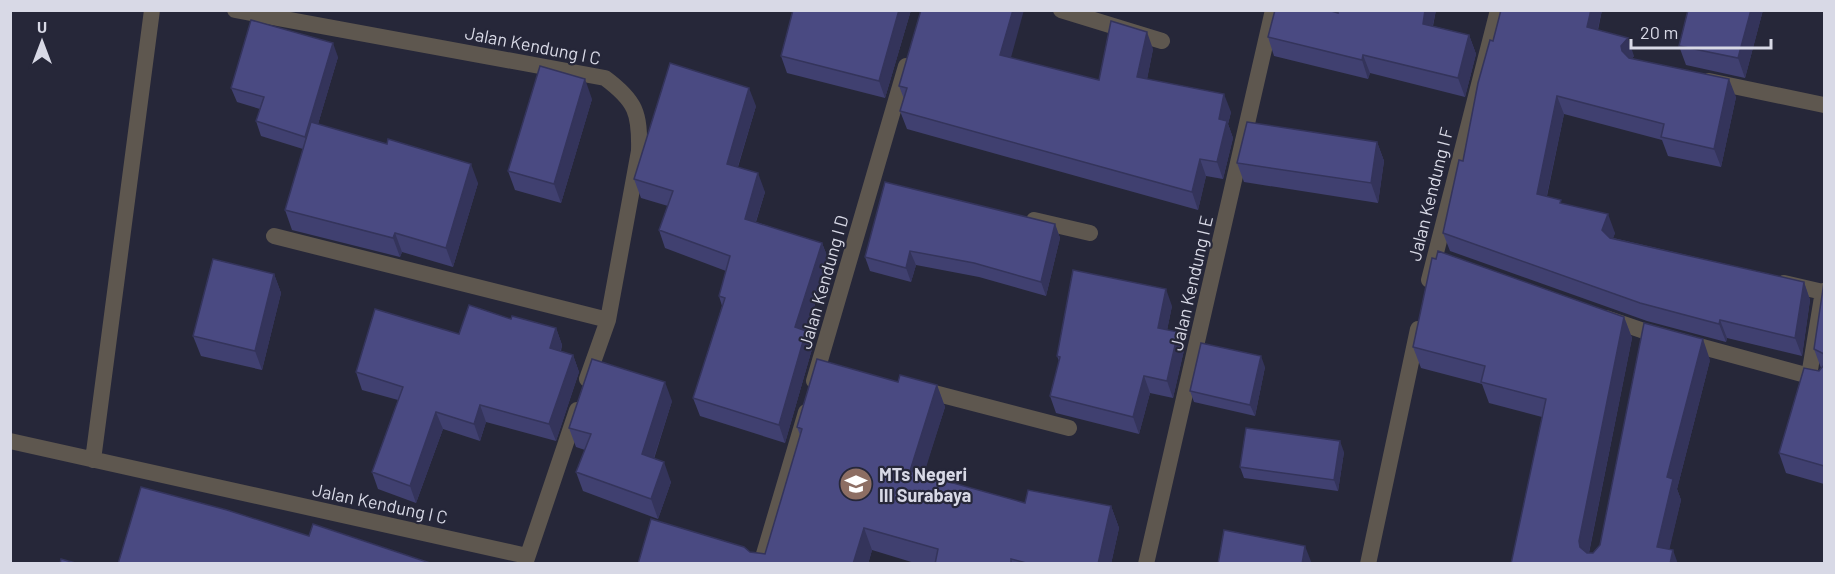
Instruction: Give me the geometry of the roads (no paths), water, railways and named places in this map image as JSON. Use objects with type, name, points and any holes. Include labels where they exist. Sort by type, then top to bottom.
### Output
[{"type":"street","points":[[93,460],[152,10]]},
{"type":"street","name":"Jalan Kendung I C","points":[[10,441],[526,560],[608,320],[639,151],[640,128],[634,103],[622,90],[605,78],[235,10]]},
{"type":"street","points":[[1061,10],[1162,41]]},
{"type":"street","name":"Jalan Kendung I E","points":[[1146,564],[1273,10]]},
{"type":"street","name":"Jalan Kendung I F","points":[[1426,291],[1498,10]]},
{"type":"street","name":"Jalan Kendung I D","points":[[761,564],[825,365],[878,182],[912,45]]},
{"type":"street","points":[[1696,78],[1824,105]]},
{"type":"street","points":[[1022,217],[1090,233]]},
{"type":"street","points":[[274,236],[608,320]]},
{"type":"street","points":[[1434,257],[1456,265]]},
{"type":"street","points":[[1589,312],[1643,337],[1817,378],[1824,287],[1766,279]]},
{"type":"street","points":[[1368,564],[1421,314]]},
{"type":"street","points":[[899,384],[1069,428]]},
{"type":"place","name":"MTs Negeri III Surabaya","points":[[856,484]]}]
